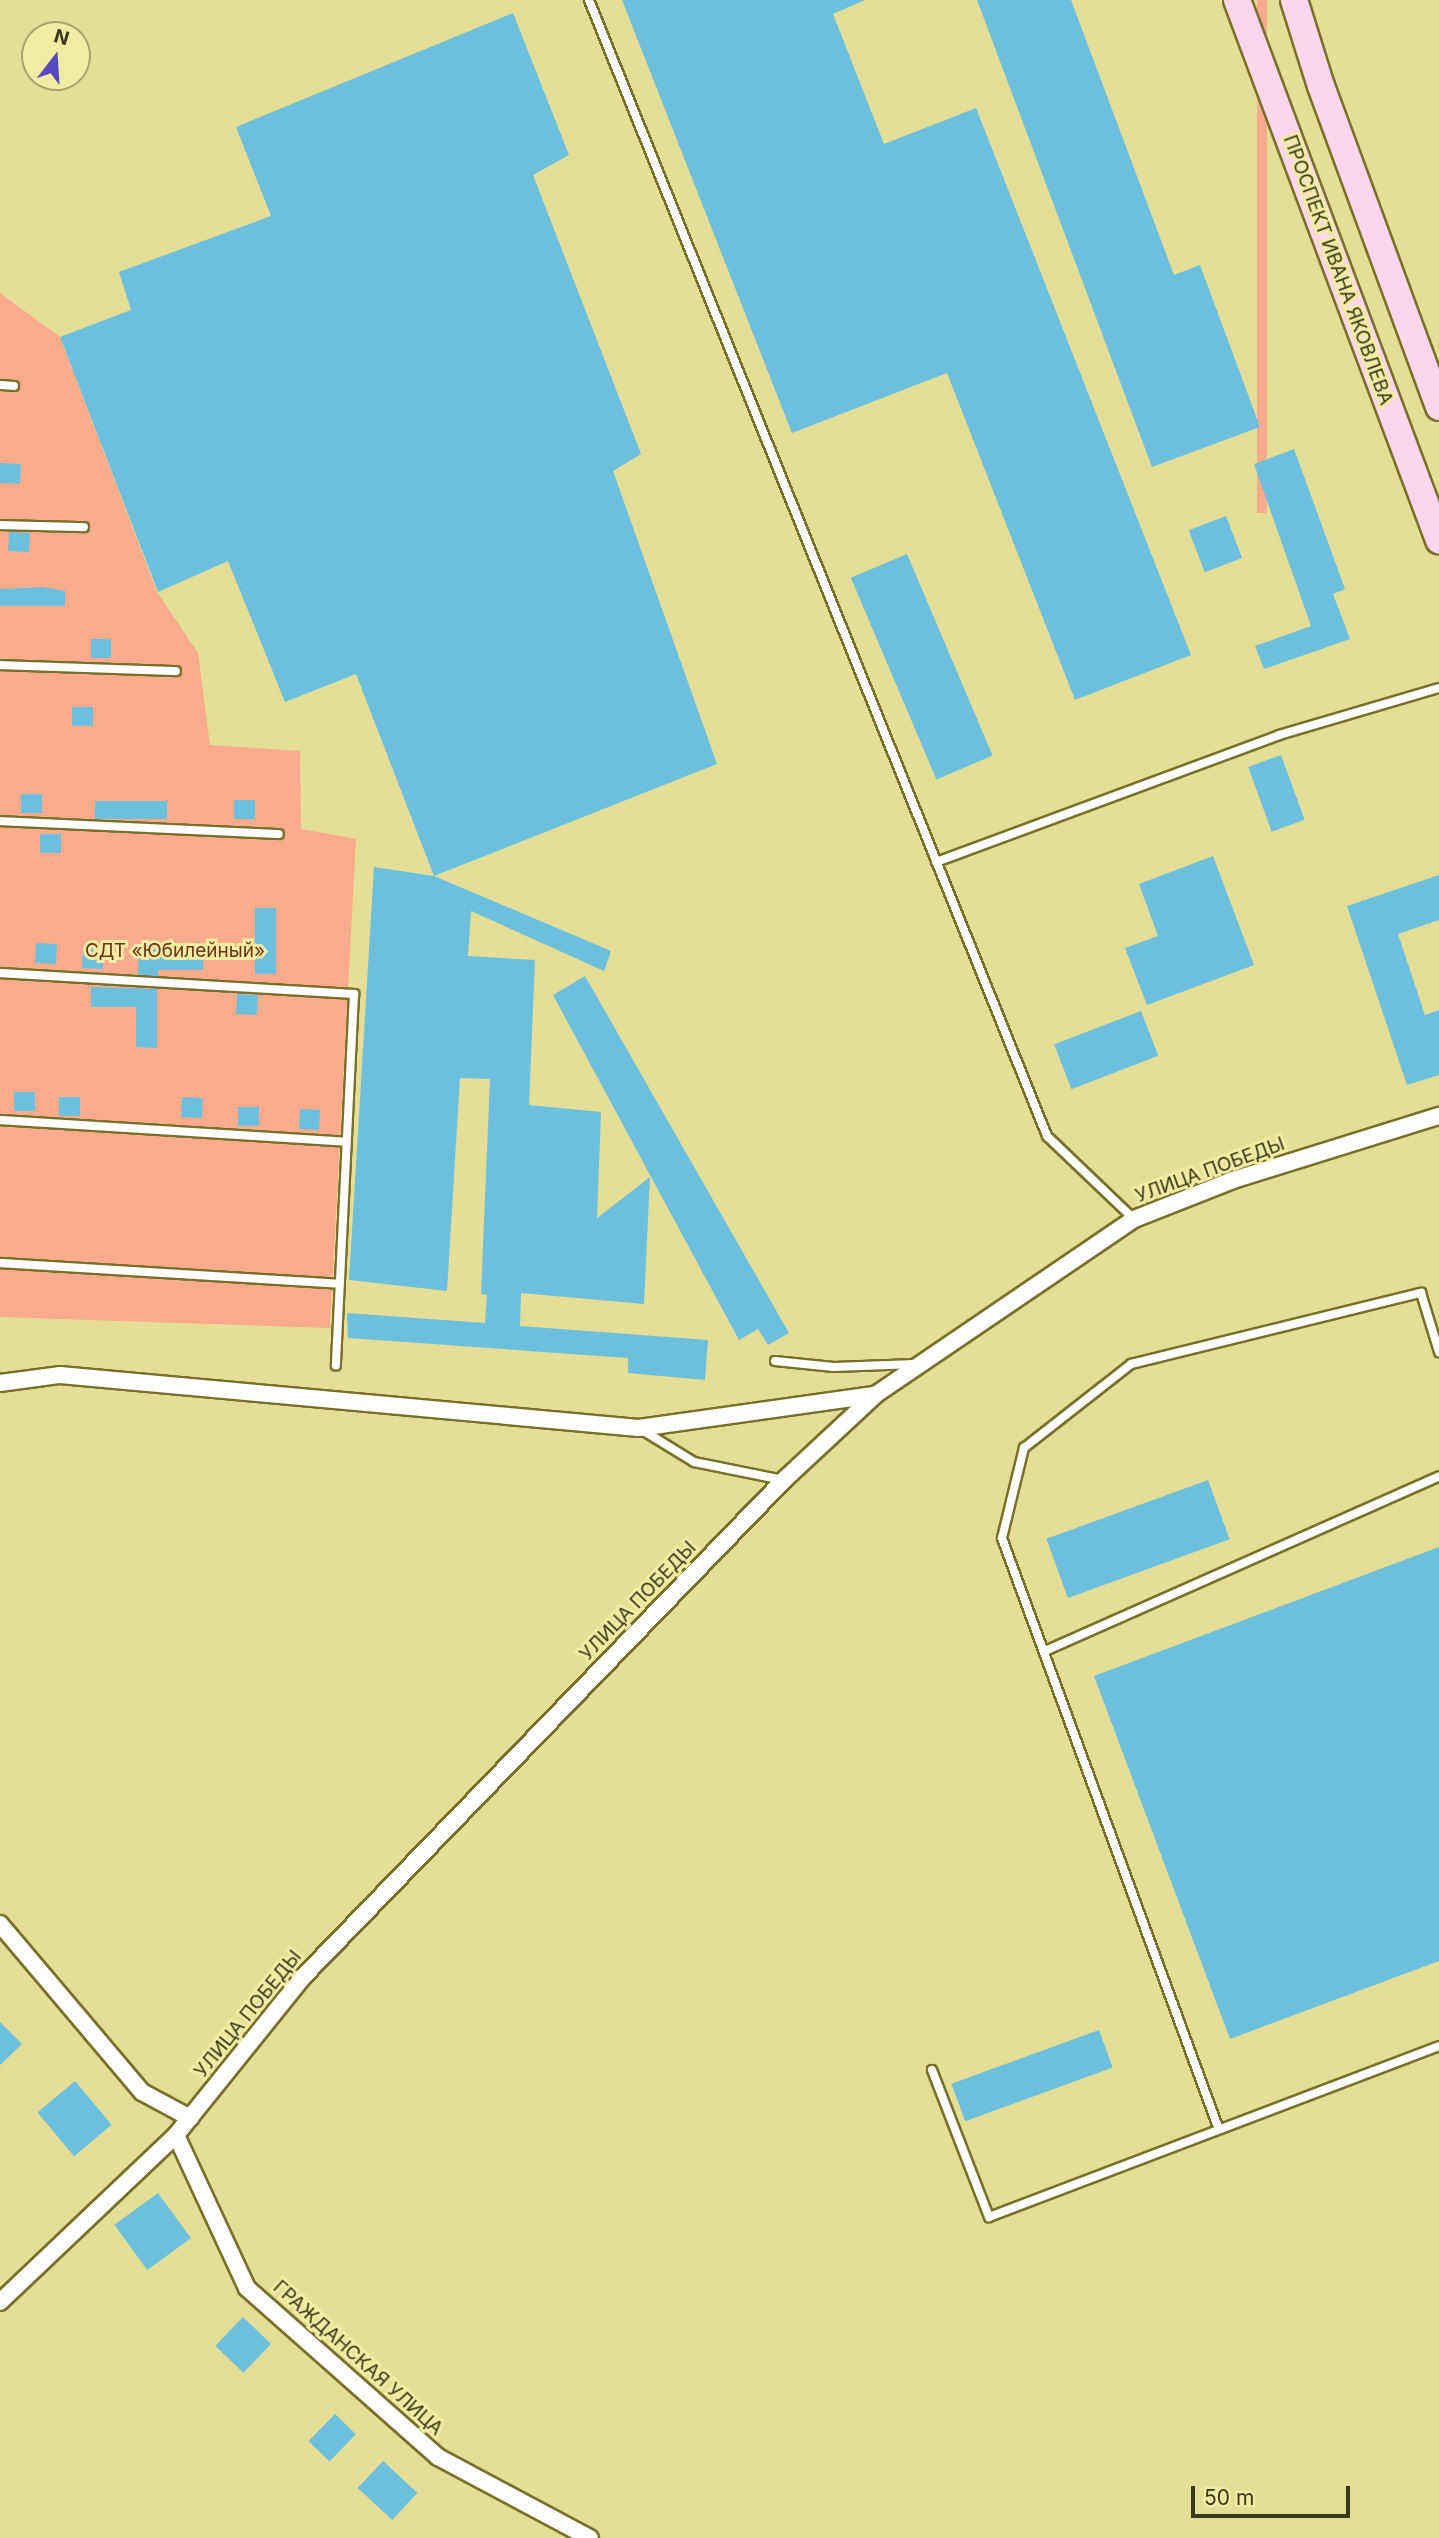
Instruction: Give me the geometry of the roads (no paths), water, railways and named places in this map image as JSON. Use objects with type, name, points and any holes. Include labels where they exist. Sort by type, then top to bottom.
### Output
[{"type":"main road","name":"ПРОСПЕКТ ИВАНА ЯКОВЛЕВА","points":[[1237,0],[1439,540]]},
{"type":"main road","points":[[1294,0],[1321,86],[1439,407]]},
{"type":"street","name":"УЛИЦА ПОБЕДЫ","points":[[0,2302],[176,2135],[303,1977],[784,1480],[875,1395],[915,1364],[1134,1219],[1233,1180],[1439,1116]]},
{"type":"street","points":[[0,1383],[60,1374],[639,1428],[875,1395]]},
{"type":"street","points":[[0,1924],[142,2092],[190,2118]]},
{"type":"street","name":"ГРАЖДАНСКАЯ УЛИЦА","points":[[176,2135],[247,2288],[438,2457],[590,2538]]},
{"type":"lane","points":[[589,0],[1047,1136],[1134,1219]]},
{"type":"lane","points":[[0,385],[14,386]]},
{"type":"lane","points":[[0,525],[84,527]]},
{"type":"lane","points":[[0,665],[176,671]]},
{"type":"lane","points":[[936,862],[1279,735],[1439,688]]},
{"type":"lane","points":[[0,821],[279,834]]},
{"type":"lane","points":[[0,973],[354,994],[336,1366]]},
{"type":"lane","points":[[0,1120],[346,1142]]},
{"type":"lane","points":[[0,1263],[339,1284]]},
{"type":"lane","points":[[1219,2127],[1002,1538],[1024,1448],[1131,1364],[1421,1293],[1439,1352]]},
{"type":"lane","points":[[775,1361],[834,1367],[915,1364]]},
{"type":"lane","points":[[639,1428],[694,1462],[784,1480]]},
{"type":"lane","points":[[1045,1651],[1439,1476]]},
{"type":"lane","points":[[932,2070],[989,2217],[1219,2127],[1439,2046]]},
{"type":"park label","name":"СДТ «Юбилейный»","points":[[175,951]]}]
